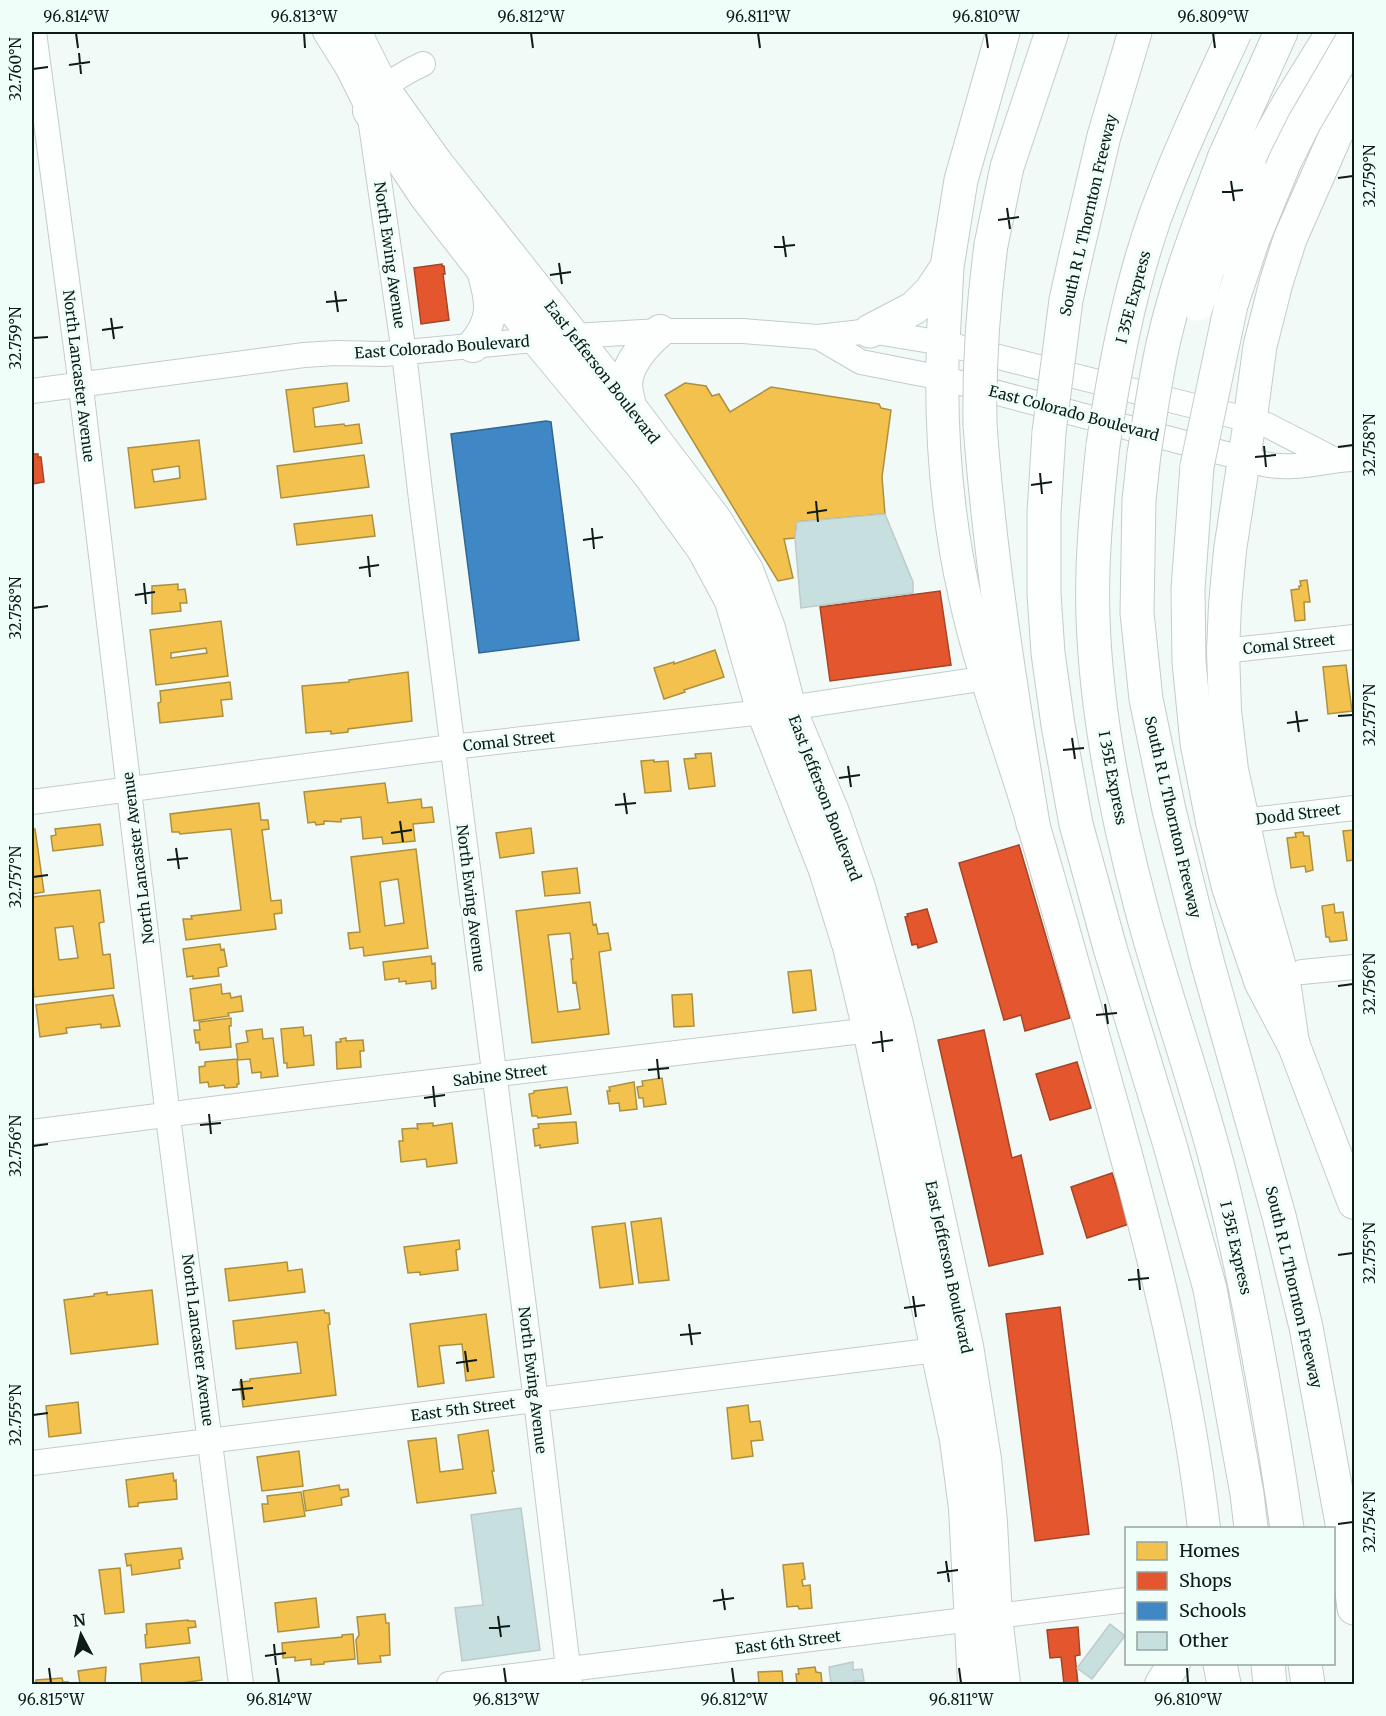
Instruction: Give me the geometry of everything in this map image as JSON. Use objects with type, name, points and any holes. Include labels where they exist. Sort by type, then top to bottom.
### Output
[{"type":"highway","points":[[943,343],[946,267],[961,180],[1003,32]]},
{"type":"highway","points":[[1033,824],[1006,657],[986,495],[980,425],[980,367],[991,245],[1007,167],[1052,32]]},
{"type":"highway","name":"South R L Thornton Freeway","points":[[1135,32],[1115,51],[1104,136],[1066,300],[1049,432],[1044,513],[1044,594],[1048,653],[1056,713],[1076,824],[1210,1289],[1251,1527]]},
{"type":"highway","name":"I 35E Express","points":[[1234,32],[1155,217],[1131,297],[1115,366],[1103,445],[1098,491],[1093,614],[1096,677],[1118,807],[1141,907],[1221,1178],[1251,1312],[1287,1527]]},
{"type":"highway","points":[[1154,456],[1163,344],[1193,243],[1225,156],[1281,32]]},
{"type":"highway","points":[[1154,456],[1207,271],[1251,171],[1289,103],[1333,32]]},
{"type":"highway","points":[[1293,1043],[1261,982],[1229,889],[1213,824],[1197,742],[1189,662],[1188,589],[1197,466],[1231,305],[1253,239],[1285,161],[1304,123],[1354,37]]},
{"type":"highway","points":[[1250,420],[1260,346],[1290,239],[1354,93]]},
{"type":"highway","points":[[870,331],[914,308],[931,291],[946,267]]},
{"type":"highway","name":"South R L Thornton Freeway","points":[[1154,456],[1159,522],[1137,580],[1137,613],[1146,699],[1169,810],[1207,962],[1279,1216],[1306,1328],[1346,1545],[1354,1608]]},
{"type":"highway","points":[[1220,1665],[1224,1684]]},
{"type":"highway","points":[[1268,1665],[1270,1684]]},
{"type":"highway","points":[[1305,1665],[1308,1684]]},
{"type":"main road","name":"East Jefferson Boulevard","points":[[355,32],[426,196],[538,341],[647,472],[703,549],[731,601],[777,711],[833,812],[859,887],[883,1027],[952,1348],[956,1440],[965,1508],[984,1618],[1004,1684]]},
{"type":"main road","points":[[376,32],[382,92]]},
{"type":"main road","name":"East Jefferson Boulevard","points":[[382,92],[630,407],[715,519],[747,570],[769,628],[777,711]]},
{"type":"main road","points":[[472,346],[484,332],[490,315],[489,293],[483,270]]},
{"type":"main road","points":[[630,407],[626,386],[629,373],[647,343],[660,331]]},
{"type":"main road","points":[[943,343],[943,434],[949,509],[964,593],[987,678],[1033,824],[1155,1260],[1176,1352],[1198,1475],[1204,1527]]},
{"type":"main road","points":[[1250,420],[1246,459],[1230,550],[1225,605],[1223,651],[1227,730],[1232,770],[1260,897],[1284,981],[1293,1043],[1354,1203]]},
{"type":"main road","name":"East Jefferson Boulevard","points":[[974,1684],[984,1618]]},
{"type":"main road","points":[[1161,1684],[1173,1665]]},
{"type":"main road","points":[[1212,1665],[1213,1684]]},
{"type":"street","name":"North Lancaster Avenue","points":[[34,32],[35,65],[80,383],[168,1116],[241,1684]]},
{"type":"street","name":"North Ewing Avenue","points":[[325,32],[347,67],[382,92],[404,353],[569,1677]]},
{"type":"street","points":[[382,92],[423,64]]},
{"type":"street","name":"East Colorado Boulevard","points":[[32,391],[304,355],[404,353],[660,331],[743,331],[818,337],[870,331],[943,343],[1250,420],[1267,425],[1345,460]]},
{"type":"street","name":"East Colorado Boulevard","points":[[818,337],[861,362],[942,378],[1275,467],[1304,467],[1345,460]]},
{"type":"street","name":"Comal Street","points":[[1223,651],[1354,637]]},
{"type":"street","name":"Comal Street","points":[[32,802],[452,747],[777,711],[987,678]]},
{"type":"street","name":"Dodd Street","points":[[1242,821],[1354,808]]},
{"type":"street","points":[[1302,972],[1354,967]]},
{"type":"street","name":"Sabine Street","points":[[32,1132],[883,1027]]},
{"type":"street","name":"East 5th Street","points":[[32,1463],[952,1348]]},
{"type":"street","name":"East 6th Street","points":[[449,1684],[569,1677],[1125,1600]]},
{"type":"building: Homes","points":[[347,383],[349,401],[313,408],[315,427],[359,424],[362,443],[294,452],[286,390]]},
{"type":"building: Homes","points":[[685,383],[706,386],[712,396],[719,394],[730,412],[771,387],[879,404],[881,408],[891,410],[882,477],[885,514],[797,522],[795,538],[784,539],[793,578],[778,581],[665,395]]},
{"type":"building: Homes","points":[[199,440],[206,499],[135,508],[128,448]],"holes":[[[179,466],[180,478],[154,482],[152,470]]]},
{"type":"building: Homes","points":[[364,455],[369,487],[281,498],[277,466]]},
{"type":"building: Homes","points":[[372,515],[375,536],[297,545],[294,524]]},
{"type":"building: Homes","points":[[1307,580],[1310,602],[1304,602],[1305,620],[1295,621],[1291,590],[1299,589],[1300,581]]},
{"type":"building: Homes","points":[[178,584],[178,590],[185,589],[187,603],[180,603],[181,611],[152,614],[152,586]]},
{"type":"building: Homes","points":[[221,621],[228,676],[156,685],[150,630]],"holes":[[[206,648],[207,653],[171,658],[171,653]]]},
{"type":"building: Homes","points":[[715,650],[724,677],[664,699],[654,668],[674,662],[674,664]]},
{"type":"building: Homes","points":[[1346,665],[1352,711],[1328,714],[1323,667]]},
{"type":"building: Homes","points":[[408,672],[412,721],[348,729],[348,732],[331,734],[331,731],[306,733],[302,686],[349,682],[349,680]]},
{"type":"building: Homes","points":[[230,682],[232,699],[221,700],[223,716],[160,723],[158,703],[161,702],[160,691]]},
{"type":"building: Homes","points":[[711,753],[715,786],[689,789],[684,759],[696,758],[695,754]]},
{"type":"building: Homes","points":[[654,760],[654,762],[668,761],[671,791],[645,793],[641,761]]},
{"type":"building: Homes","points":[[385,783],[388,803],[421,799],[422,808],[432,807],[434,822],[413,824],[415,841],[383,844],[382,837],[363,839],[361,817],[341,819],[341,822],[324,821],[324,824],[316,825],[315,822],[308,823],[304,792]]},
{"type":"building: Homes","points":[[259,803],[261,820],[268,820],[269,829],[262,830],[271,901],[281,900],[282,913],[274,914],[276,929],[186,940],[183,919],[241,910],[231,829],[180,834],[172,832],[170,814]]},
{"type":"building: Homes","points":[[100,824],[103,845],[53,851],[51,836],[56,835],[55,829]]},
{"type":"building: Homes","points":[[531,828],[534,853],[500,858],[496,833]]},
{"type":"building: Homes","points":[[32,829],[35,829],[44,892],[32,894]]},
{"type":"building: Homes","points":[[1354,830],[1354,860],[1347,861],[1343,831]]},
{"type":"building: Homes","points":[[1303,832],[1304,836],[1309,836],[1313,870],[1306,872],[1305,866],[1291,868],[1287,838],[1296,837],[1295,833]]},
{"type":"building: Homes","points":[[416,849],[428,948],[364,956],[363,947],[350,949],[348,933],[360,932],[351,857]],"holes":[[[398,879],[404,923],[385,926],[380,882]]]},
{"type":"building: Homes","points":[[577,868],[580,893],[545,896],[542,872]]},
{"type":"building: Homes","points":[[100,890],[104,922],[99,923],[103,955],[110,954],[114,988],[34,997],[32,897]],"holes":[[[73,926],[78,958],[59,960],[55,928]]]},
{"type":"building: Homes","points":[[590,902],[593,925],[596,924],[598,934],[608,933],[611,950],[599,952],[609,1034],[532,1043],[516,911]],"holes":[[[570,933],[573,959],[571,959],[573,983],[576,982],[580,1009],[558,1012],[548,935]]]},
{"type":"building: Homes","points":[[1334,904],[1335,913],[1343,912],[1347,940],[1330,942],[1329,937],[1326,937],[1322,906]]},
{"type":"building: Homes","points":[[220,944],[221,950],[224,949],[227,966],[218,968],[219,976],[193,979],[193,976],[187,977],[183,949]]},
{"type":"building: Homes","points":[[431,956],[432,964],[435,963],[436,988],[432,989],[431,981],[406,984],[406,981],[399,982],[399,978],[385,980],[383,962]]},
{"type":"building: Homes","points":[[811,970],[816,1010],[793,1013],[788,972]]},
{"type":"building: Homes","points":[[221,984],[222,994],[230,993],[231,998],[241,996],[243,1011],[228,1013],[229,1016],[194,1021],[190,989]]},
{"type":"building: Homes","points":[[692,994],[694,1026],[674,1027],[672,995]]},
{"type":"building: Homes","points":[[113,995],[120,1026],[101,1028],[101,1024],[66,1028],[67,1033],[40,1037],[36,1005]]},
{"type":"building: Homes","points":[[231,1018],[231,1026],[229,1026],[231,1047],[200,1050],[199,1042],[196,1043],[194,1030],[200,1030],[199,1022]]},
{"type":"building: Homes","points":[[303,1027],[304,1036],[311,1035],[314,1065],[287,1068],[287,1063],[284,1063],[281,1029]]},
{"type":"building: Homes","points":[[262,1029],[263,1039],[273,1038],[278,1076],[261,1078],[261,1072],[252,1073],[250,1059],[238,1060],[236,1044],[248,1042],[246,1031]]},
{"type":"building: Homes","points":[[346,1038],[346,1041],[363,1040],[364,1051],[360,1051],[361,1067],[337,1069],[336,1042],[341,1042],[340,1039]]},
{"type":"building: Homes","points":[[237,1059],[239,1084],[237,1087],[225,1088],[224,1085],[209,1087],[208,1082],[200,1083],[199,1067],[205,1066],[205,1062]]},
{"type":"building: Homes","points":[[662,1078],[666,1104],[644,1107],[643,1098],[639,1098],[637,1087],[643,1086],[642,1081]]},
{"type":"building: Homes","points":[[634,1082],[637,1109],[620,1111],[619,1103],[609,1104],[607,1091],[610,1091],[609,1087]]},
{"type":"building: Homes","points":[[567,1087],[571,1114],[538,1118],[532,1116],[529,1094],[534,1091]]},
{"type":"building: Homes","points":[[576,1122],[578,1143],[540,1148],[540,1145],[535,1146],[533,1129],[539,1128],[538,1124]]},
{"type":"building: Homes","points":[[433,1123],[433,1126],[452,1123],[457,1163],[427,1167],[426,1159],[401,1162],[399,1141],[403,1141],[402,1129],[417,1128],[418,1130],[417,1124]]},
{"type":"building: Homes","points":[[661,1218],[669,1280],[639,1283],[631,1222]]},
{"type":"building: Homes","points":[[625,1223],[633,1284],[600,1288],[592,1227]]},
{"type":"building: Homes","points":[[459,1240],[460,1249],[456,1250],[458,1270],[420,1275],[420,1272],[408,1273],[404,1247]]},
{"type":"building: Homes","points":[[287,1262],[288,1271],[302,1269],[305,1292],[229,1301],[225,1269]]},
{"type":"building: Homes","points":[[152,1290],[158,1344],[71,1354],[64,1300],[107,1292],[107,1295]]},
{"type":"building: Homes","points":[[324,1310],[325,1313],[329,1313],[330,1324],[328,1325],[336,1395],[243,1407],[240,1382],[301,1373],[297,1342],[236,1349],[233,1321]]},
{"type":"building: Homes","points":[[486,1314],[494,1377],[466,1381],[462,1344],[439,1346],[444,1383],[418,1387],[410,1324]]},
{"type":"building: Homes","points":[[78,1402],[81,1433],[49,1437],[46,1406]]},
{"type":"building: Homes","points":[[748,1405],[750,1422],[760,1421],[763,1440],[751,1441],[753,1456],[732,1459],[727,1408]]},
{"type":"building: Homes","points":[[488,1430],[496,1493],[417,1503],[408,1441],[436,1438],[440,1472],[463,1469],[458,1435]]},
{"type":"building: Homes","points":[[299,1451],[303,1486],[262,1491],[257,1457]]},
{"type":"building: Homes","points":[[173,1473],[174,1481],[176,1480],[177,1499],[138,1503],[138,1506],[129,1507],[126,1480]]},
{"type":"building: Homes","points":[[339,1485],[340,1490],[348,1489],[349,1496],[341,1498],[342,1505],[306,1511],[303,1491]]},
{"type":"building: Homes","points":[[301,1492],[305,1516],[264,1522],[262,1504],[268,1504],[267,1496]]},
{"type":"building: Homes","points":[[181,1548],[183,1559],[179,1560],[180,1568],[132,1575],[131,1565],[127,1566],[125,1554]]},
{"type":"building: Homes","points":[[803,1563],[805,1579],[802,1580],[803,1586],[810,1585],[812,1608],[787,1607],[783,1565]]},
{"type":"building: Homes","points":[[120,1568],[124,1612],[105,1614],[99,1570]]},
{"type":"building: Homes","points":[[316,1598],[319,1627],[278,1632],[275,1603]]},
{"type":"building: Homes","points":[[385,1614],[386,1623],[389,1623],[390,1655],[380,1656],[381,1662],[358,1664],[357,1617]]},
{"type":"building: Homes","points":[[195,1621],[196,1627],[188,1628],[190,1643],[146,1648],[146,1624]]},
{"type":"building: Homes","points":[[353,1634],[355,1659],[311,1665],[311,1659],[295,1661],[295,1657],[283,1658],[282,1643]]},
{"type":"building: Homes","points":[[199,1657],[202,1680],[175,1684],[142,1684],[140,1664]]},
{"type":"building: Homes","points":[[106,1667],[105,1684],[80,1684],[78,1671]]},
{"type":"building: Homes","points":[[815,1667],[816,1672],[821,1673],[822,1684],[797,1684],[798,1669]]},
{"type":"building: Homes","points":[[782,1671],[783,1684],[759,1684],[758,1672]]},
{"type":"building: Homes","points":[[62,1678],[63,1682],[68,1682],[68,1684],[36,1684],[36,1680]]},
{"type":"building: Shops","points":[[442,264],[449,320],[421,324],[414,268]]},
{"type":"building: Shops","points":[[32,454],[38,454],[38,457],[41,457],[44,482],[32,484]]},
{"type":"building: Shops","points":[[940,591],[951,665],[830,681],[820,607]]},
{"type":"building: Shops","points":[[1019,845],[1070,1018],[1025,1031],[1021,1015],[1004,1020],[959,863]]},
{"type":"building: Shops","points":[[927,909],[937,942],[918,948],[917,944],[912,945],[905,917],[908,916],[907,914]]},
{"type":"building: Shops","points":[[984,1030],[1012,1158],[1021,1155],[1043,1254],[989,1266],[938,1040]]},
{"type":"building: Shops","points":[[1077,1062],[1091,1108],[1050,1120],[1036,1074]]},
{"type":"building: Shops","points":[[1112,1173],[1129,1224],[1087,1238],[1071,1187]]},
{"type":"building: Shops","points":[[1060,1307],[1089,1534],[1035,1541],[1006,1314]]},
{"type":"building: Shops","points":[[1078,1627],[1080,1655],[1075,1656],[1078,1684],[1064,1684],[1061,1657],[1050,1658],[1047,1630]]},
{"type":"building: Schools","points":[[551,422],[579,640],[479,653],[451,434]]},
{"type":"building: Other","points":[[885,514],[913,582],[913,593],[801,608],[795,538],[797,522]]},
{"type":"building: Other","points":[[521,1508],[540,1650],[462,1661],[455,1608],[483,1605],[471,1515]]},
{"type":"building: Other","points":[[1110,1624],[1125,1636],[1092,1679],[1077,1668]]},
{"type":"building: Other","points":[[853,1662],[853,1670],[862,1669],[864,1681],[854,1681],[854,1684],[831,1684],[829,1667]]}]
